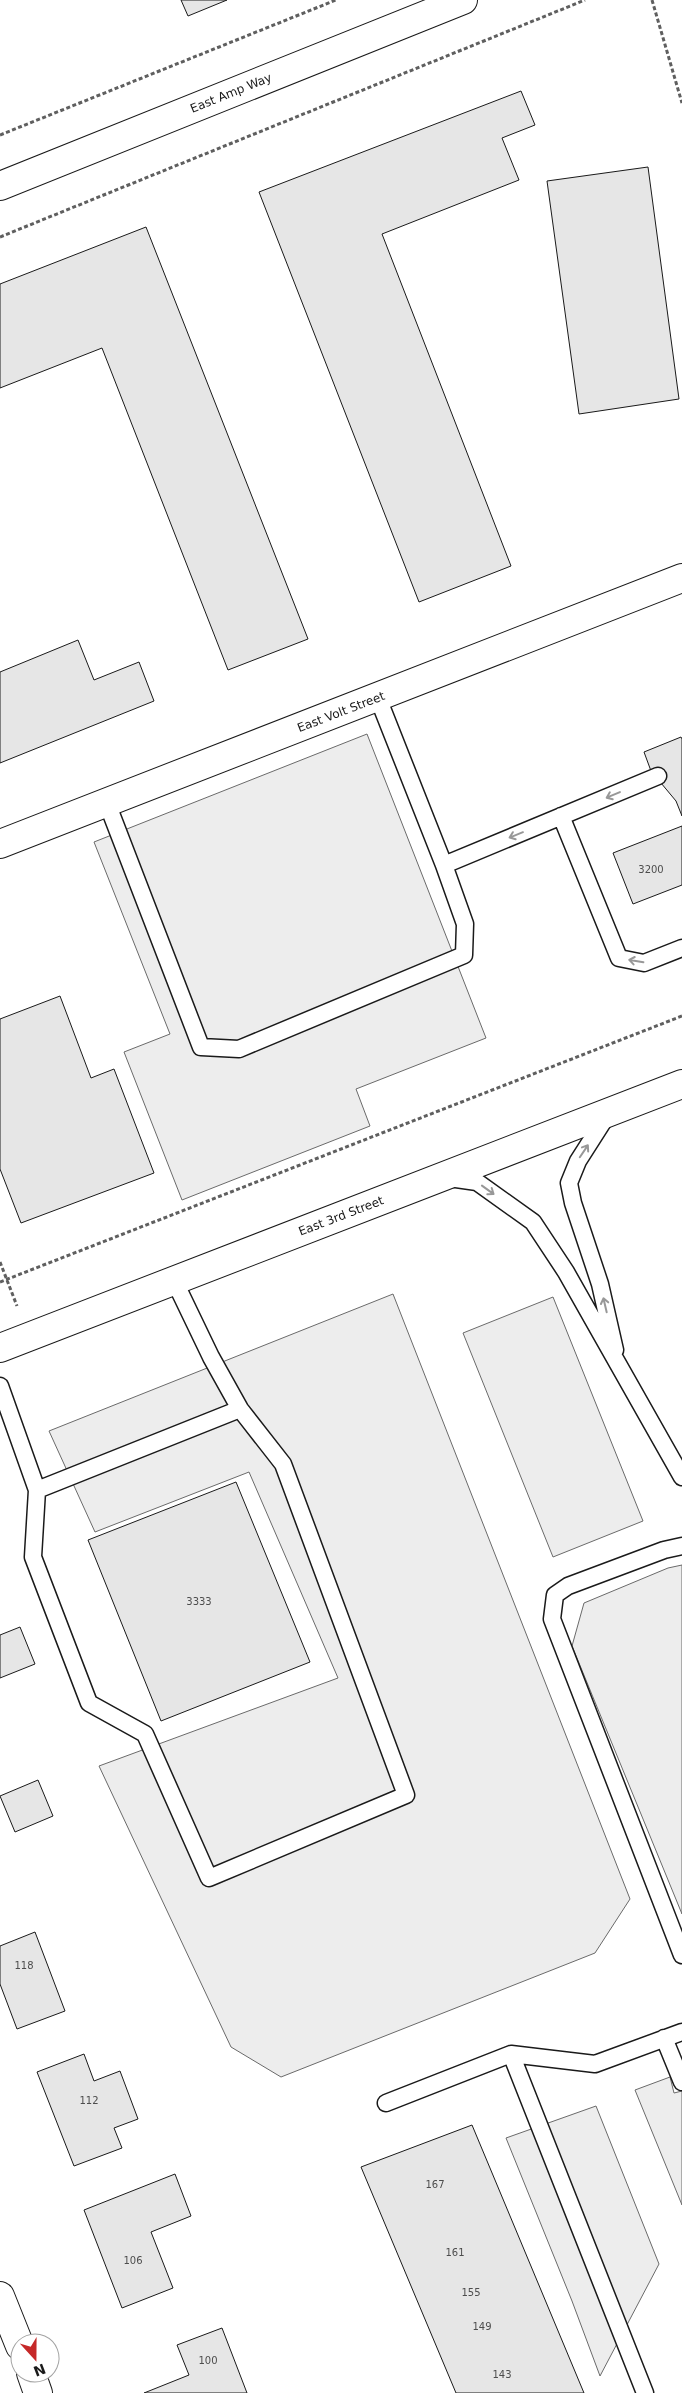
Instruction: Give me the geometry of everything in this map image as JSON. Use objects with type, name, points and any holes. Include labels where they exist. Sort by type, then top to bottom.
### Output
[{"type":"main road","name":"East Amp Way","points":[[0,186],[463,0]]},
{"type":"main road","name":"East Volt Street","points":[[0,844],[682,578]]},
{"type":"main road","name":"East 3rd Street","points":[[0,1348],[682,1084]]},
{"type":"main road","points":[[0,2296],[15,2333]]},
{"type":"lane","points":[[107,803],[200,1047],[239,1049],[464,955],[465,924],[444,865],[378,698]]},
{"type":"lane","points":[[444,865],[658,776]]},
{"type":"lane","points":[[561,816],[619,958],[644,963],[682,948]]},
{"type":"lane","points":[[610,1112],[578,1161],[569,1183],[573,1203],[600,1284],[620,1369]]},
{"type":"lane","points":[[442,1177],[477,1182],[533,1222],[566,1272],[682,1476]]},
{"type":"lane","points":[[0,1386],[38,1490],[33,1557],[89,1702],[145,1734],[209,1878],[406,1795],[283,1464],[240,1409],[211,1357],[174,1280]]},
{"type":"lane","points":[[38,1490],[240,1409]]},
{"type":"lane","points":[[682,1546],[664,1550],[568,1586],[555,1595],[552,1619],[682,1955]]},
{"type":"lane","points":[[386,2103],[511,2054],[594,2064],[682,2032]]},
{"type":"lane","points":[[664,2038],[682,2082]]},
{"type":"lane","points":[[511,2054],[645,2393]]},
{"type":"path","points":[[0,135],[336,0]]},
{"type":"path","points":[[0,236],[585,0]]},
{"type":"path","points":[[652,0],[682,103]]},
{"type":"path","points":[[0,1282],[682,1016]]},
{"type":"path","points":[[0,1262],[30,1336]]},
{"type":"shaded area","points":[[367,734],[486,1038],[356,1089],[370,1126],[182,1200],[124,1052],[170,1034],[94,842]]},
{"type":"shaded area","points":[[393,1294],[630,1899],[595,1953],[281,2077],[231,2047],[99,1766],[338,1678],[249,1472],[95,1532],[49,1431]]},
{"type":"shaded area","points":[[553,1297],[643,1521],[553,1557],[463,1333]]},
{"type":"shaded area","points":[[682,1565],[682,1914],[572,1646],[584,1603],[668,1568]]},
{"type":"shaded area","points":[[670,2077],[674,2093],[682,2091],[682,2205],[635,2090]]},
{"type":"shaded area","points":[[596,2106],[659,2264],[600,2376],[572,2301],[506,2138]]},
{"type":"building","points":[[181,0],[227,0],[188,16]]},
{"type":"building","points":[[521,91],[535,125],[502,138],[519,180],[382,234],[511,566],[419,602],[259,192]]},
{"type":"building","points":[[648,167],[679,399],[579,414],[547,181]]},
{"type":"building","points":[[146,227],[308,639],[228,670],[102,348],[0,388],[0,284]]},
{"type":"building","points":[[78,640],[94,680],[139,662],[154,701],[0,763],[0,672]]},
{"type":"building","points":[[681,737],[682,816],[676,801],[651,771],[644,752]]},
{"type":"building","points":[[682,826],[682,885],[633,904],[613,853]]},
{"type":"building","points":[[60,996],[91,1078],[114,1069],[154,1173],[21,1223],[0,1169],[0,1019]]},
{"type":"building","points":[[236,1482],[310,1662],[161,1721],[88,1540]]},
{"type":"building","points":[[20,1627],[35,1664],[0,1678],[0,1635]]},
{"type":"building","points":[[38,1780],[53,1816],[15,1832],[0,1796]]},
{"type":"building","points":[[35,1932],[65,2011],[17,2029],[0,1984],[0,1946]]},
{"type":"building","points":[[84,2054],[94,2081],[120,2071],[138,2119],[114,2128],[122,2148],[74,2166],[37,2072]]},
{"type":"building","points":[[472,2125],[584,2393],[456,2393],[361,2167]]},
{"type":"building","points":[[175,2174],[191,2216],[151,2232],[173,2288],[122,2308],[84,2210]]},
{"type":"building","points":[[222,2328],[247,2393],[144,2393],[189,2375],[177,2345]]}]
